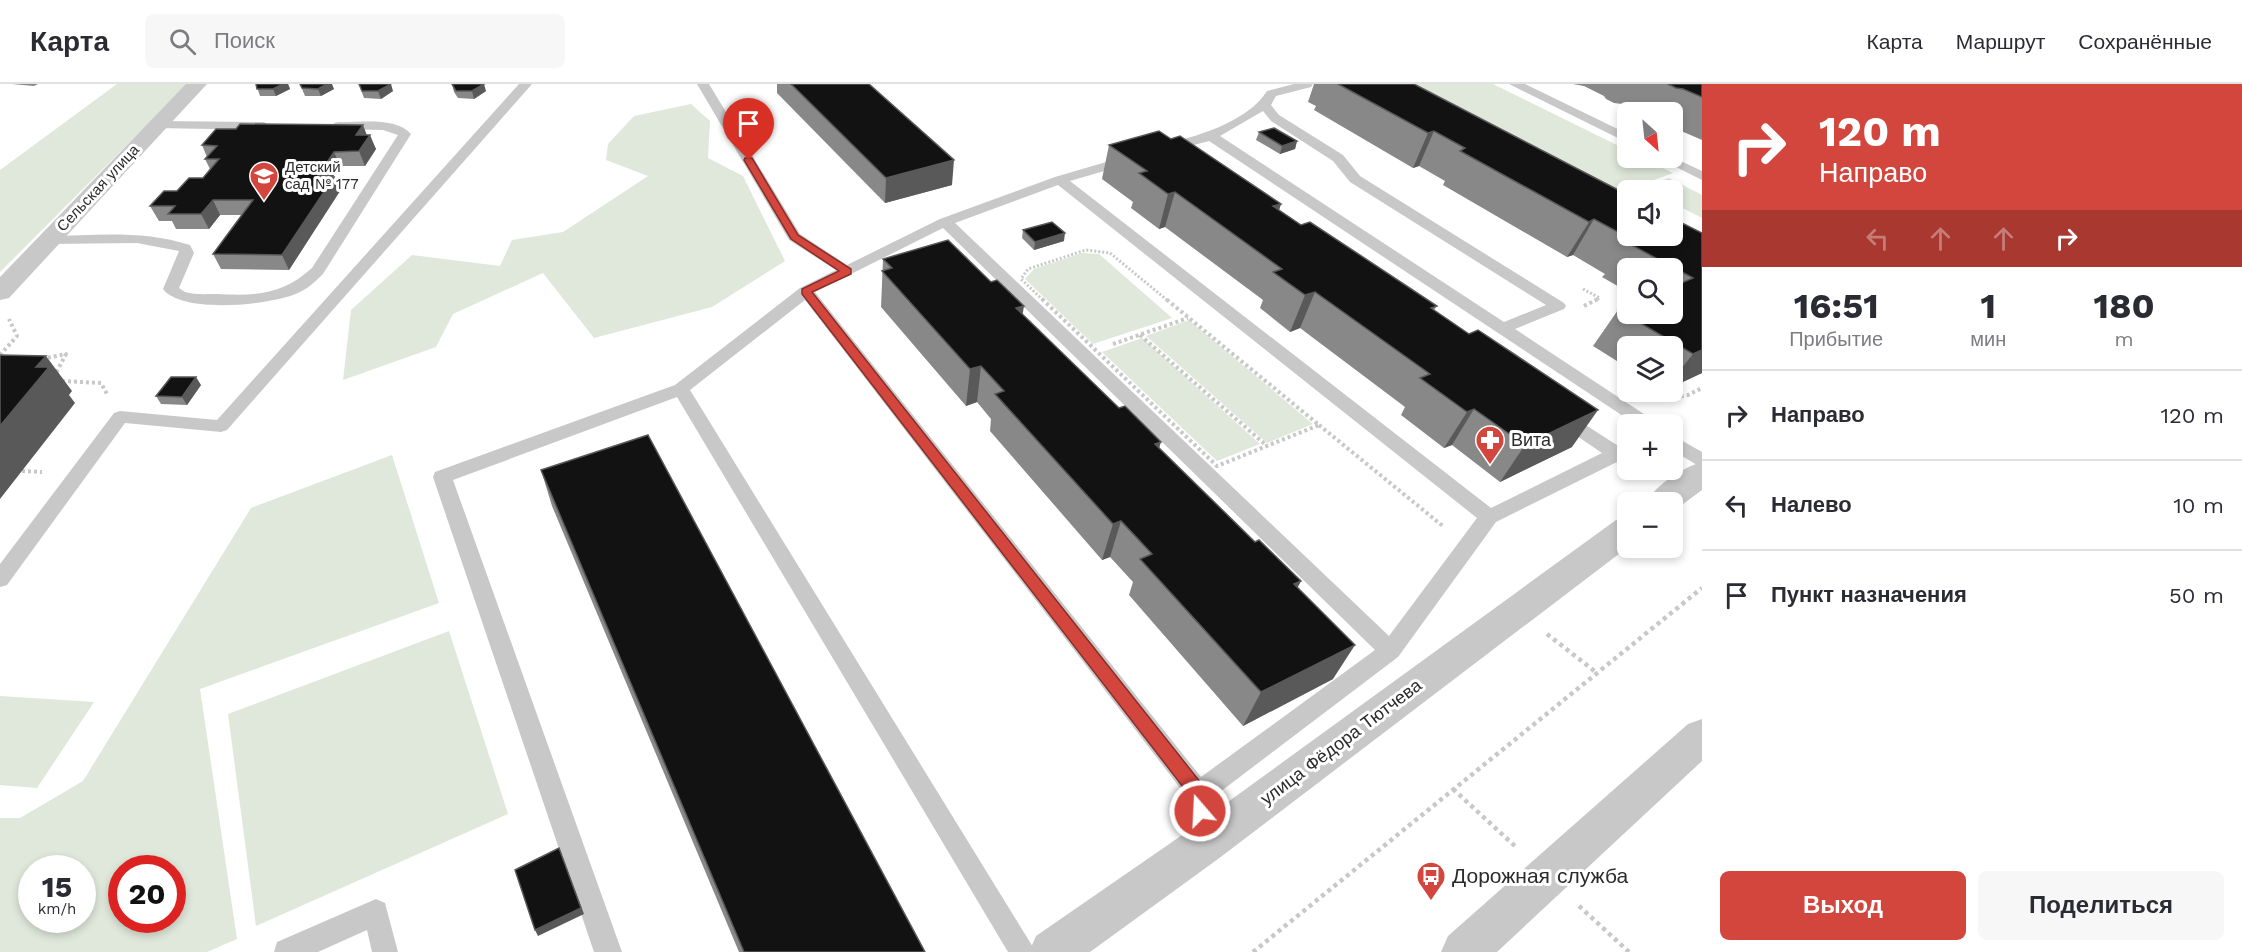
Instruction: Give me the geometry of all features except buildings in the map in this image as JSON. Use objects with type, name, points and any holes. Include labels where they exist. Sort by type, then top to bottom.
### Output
[{"type":"street","name":"Сельская улица","points":[[0,292],[197,84]]},
{"type":"street","points":[[1676,492],[1702,473]]},
{"type":"street","name":"улица Фёдора Тютчева","points":[[1052,952],[1203,845],[1617,537]]},
{"type":"street","points":[[1464,952],[1702,736]]},
{"type":"lane","points":[[0,579],[120,417],[221,426],[526,84]]},
{"type":"lane","points":[[703,84],[794,237],[847,271]]},
{"type":"lane","points":[[608,952],[442,477],[681,390],[806,291],[945,222],[1060,180],[1211,136],[1265,105],[1271,93],[1307,84]]},
{"type":"lane","points":[[1515,84],[1617,134]]},
{"type":"lane","points":[[1265,105],[1275,118],[1338,158],[1355,179],[1558,306],[1501,329]]},
{"type":"lane","points":[[158,125],[275,126]]},
{"type":"lane","points":[[49,240],[154,240],[173,243],[185,248],[187,253],[171,289],[178,295],[276,298],[290,293],[309,281],[318,272],[405,134],[399,129],[389,127],[321,126]]},
{"type":"lane","points":[[1211,136],[1632,414]]},
{"type":"lane","points":[[1168,148],[1187,162]]},
{"type":"lane","points":[[1683,167],[1702,176]]},
{"type":"lane","points":[[1060,180],[1489,517]]},
{"type":"lane","points":[[945,222],[1390,651]]},
{"type":"lane","points":[[806,291],[1199,793],[1203,845]]},
{"type":"lane","points":[[681,390],[1023,952]]},
{"type":"lane","points":[[1199,793],[1390,651],[1489,517],[1616,454],[1549,409]]},
{"type":"lane","points":[[1683,448],[1702,460]]},
{"type":"lane","points":[[287,952],[376,912],[385,952]]},
{"type":"path","points":[[1086,250],[1110,253],[1188,318],[1319,425],[1217,466],[1021,279],[1028,268],[1086,250]]},
{"type":"path","points":[[1096,350],[1188,318]]},
{"type":"path","points":[[1140,335],[1267,446]]},
{"type":"path","points":[[36,362],[45,357],[66,354],[53,380]]},
{"type":"path","points":[[1683,396],[1702,388]]},
{"type":"path","points":[[22,471],[48,472]]},
{"type":"path","points":[[1253,952],[1702,588]]},
{"type":"path","points":[[1556,640],[1597,673]]},
{"type":"shaded area","points":[[117,84],[188,84],[0,272],[0,170]]},
{"type":"shaded area","points":[[1410,84],[1493,84],[1617,145],[1617,168],[1663,168],[1673,173],[1654,180],[1617,180],[1617,192]]},
{"type":"shaded area","points":[[691,104],[710,121],[708,158],[743,176],[785,261],[712,307],[594,338],[543,273],[453,314],[436,347],[343,380],[351,310],[412,255],[500,266],[512,240],[563,232],[648,176],[606,160],[608,144],[634,116]]},
{"type":"shaded area","points":[[1683,185],[1702,195],[1702,218],[1683,208]]},
{"type":"shaded area","points":[[1082,253],[1099,254],[1172,318],[1093,344],[1025,279],[1034,269]]},
{"type":"shaded area","points":[[1189,320],[1313,424],[1267,443],[1146,336]]},
{"type":"shaded area","points":[[1142,338],[1260,444],[1217,461],[1102,352]]},
{"type":"shaded area","points":[[392,455],[439,603],[200,689],[237,939],[207,952],[0,952],[0,818],[20,818],[83,781],[251,508]]},
{"type":"shaded area","points":[[449,631],[508,814],[256,926],[228,714]]},
{"type":"shaded area","points":[[0,696],[94,702],[37,788],[0,785]]},
{"type":"place","name":"Детский сад № 177","points":[[264,202]]},
{"type":"place","name":"Вита","points":[[1490,466]]},
{"type":"place","name":"Дорожная служба","points":[[1431,902]]},
{"type":"route","points":[[749,160],[794,237],[847,271],[806,291],[1199,793],[1200,811]]}]
